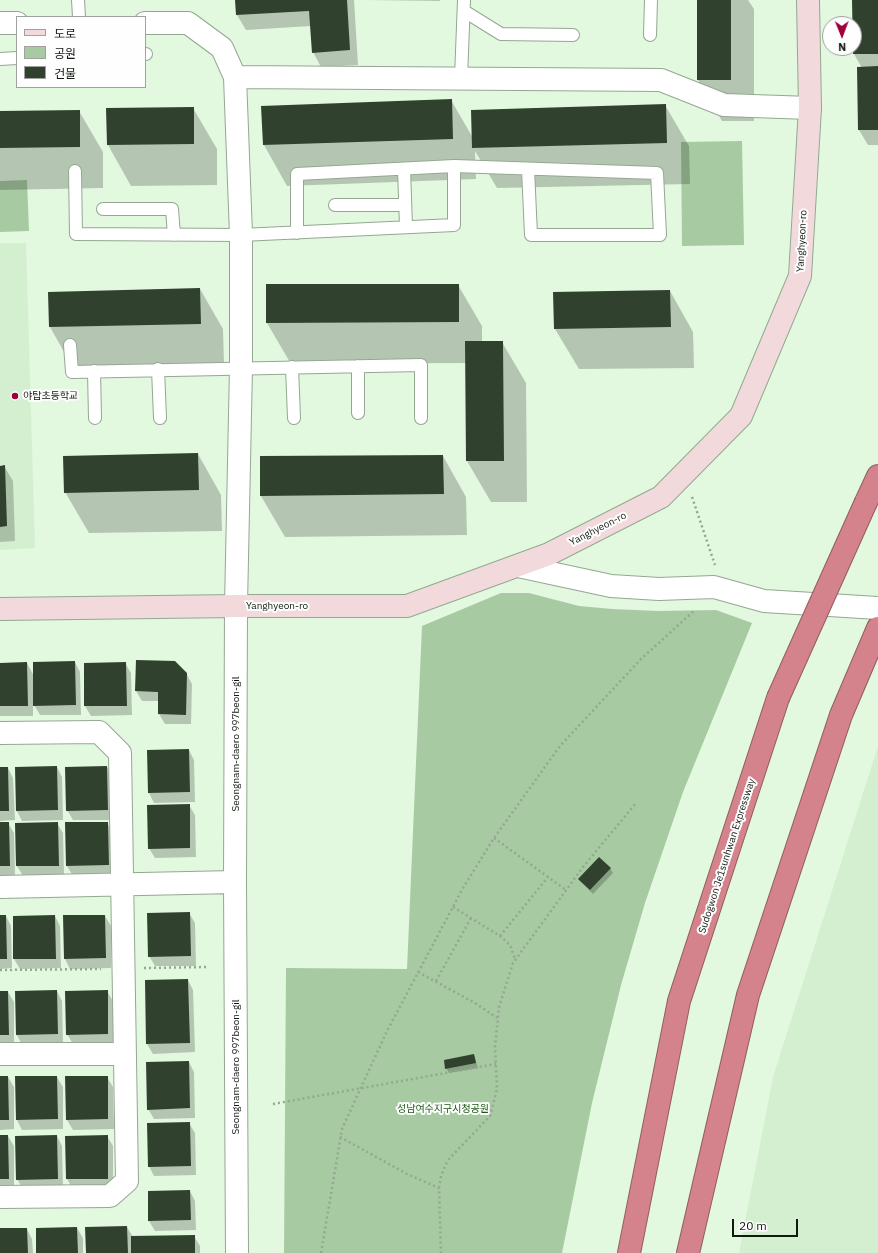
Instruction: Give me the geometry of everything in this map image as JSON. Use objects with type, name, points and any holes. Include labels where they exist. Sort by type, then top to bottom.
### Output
[{"type":"highway","name":"Sudogwon Je1sunhwan Expressway","points":[[629,1253],[679,1001],[778,698],[878,476]]},
{"type":"highway","points":[[688,1253],[748,995],[841,715],[878,628]]},
{"type":"main road","name":"Yanghyeon-ro","points":[[0,609],[236,606],[407,606],[550,554],[661,496],[741,416],[800,276],[810,108],[808,0]]},
{"type":"street","points":[[0,23],[16,23]]},
{"type":"street","name":"Seongnam-daero 997beon-gil","points":[[146,23],[188,23],[222,48],[234,77],[241,235],[241,368],[236,606],[235,882],[237,1253]]},
{"type":"street","points":[[234,77],[661,80],[724,105],[810,108]]},
{"type":"street","points":[[518,566],[611,586],[660,589],[714,587],[764,601],[878,608]]},
{"type":"street","points":[[0,733],[99,732],[120,753],[127,1181],[110,1196],[0,1197]]},
{"type":"street","points":[[0,887],[235,882]]},
{"type":"street","points":[[0,1054],[124,1054]]},
{"type":"lane","points":[[78,0],[79,16]]},
{"type":"lane","points":[[650,35],[651,0]]},
{"type":"lane","points":[[464,5],[500,34],[573,35]]},
{"type":"lane","points":[[461,78],[464,5]]},
{"type":"lane","points":[[0,59],[16,58]]},
{"type":"lane","points":[[297,233],[297,174],[454,166],[657,174],[660,235],[531,235],[528,169]]},
{"type":"lane","points":[[75,171],[76,234],[241,235],[454,225],[454,166]]},
{"type":"lane","points":[[404,169],[406,228]]},
{"type":"lane","points":[[335,205],[405,205]]},
{"type":"lane","points":[[103,209],[172,209],[174,235]]},
{"type":"lane","points":[[70,345],[72,372],[158,369],[421,365],[420,418]]},
{"type":"lane","points":[[358,366],[358,413]]},
{"type":"lane","points":[[292,367],[294,418]]},
{"type":"lane","points":[[158,369],[160,418]]},
{"type":"lane","points":[[94,371],[95,418]]},
{"type":"path","points":[[320,1253],[342,1129],[387,1031],[453,907],[494,838],[560,746],[642,659],[687,616],[723,590],[691,493]]},
{"type":"path","points":[[441,1253],[439,1188],[441,1176],[448,1160],[490,1116],[496,1089],[497,1018],[506,981],[515,959],[566,890],[636,803]]},
{"type":"path","points":[[494,838],[566,890]]},
{"type":"path","points":[[500,936],[548,877]]},
{"type":"path","points":[[453,907],[500,936],[510,945],[515,959]]},
{"type":"path","points":[[436,981],[471,918]]},
{"type":"path","points":[[418,972],[436,981],[497,1018]]},
{"type":"path","points":[[272,1104],[496,1064]]},
{"type":"path","points":[[340,1137],[407,1174],[439,1188]]},
{"type":"shaded area","name":"야탑초등학교","points":[[0,243],[26,243],[35,548],[0,550]]},
{"type":"shaded area","points":[[878,746],[878,1253],[739,1253],[773,1077]]},
{"type":"green space","points":[[742,141],[744,245],[682,246],[681,142]]},
{"type":"green space","points":[[27,180],[29,231],[0,232],[0,181]]},
{"type":"green space","name":"성남여수지구시청공원","points":[[501,593],[529,593],[579,606],[612,609],[658,611],[716,610],[752,623],[683,792],[645,903],[621,985],[592,1103],[562,1253],[284,1253],[286,968],[407,969],[422,626]]},
{"type":"building","points":[[235,0],[347,0],[350,50],[312,53],[309,11],[236,15]]},
{"type":"building","points":[[697,0],[731,0],[731,80],[697,80]]},
{"type":"building","points":[[852,0],[878,0],[878,54],[862,54],[862,16],[852,16]]},
{"type":"building","points":[[878,66],[878,130],[858,130],[857,67]]},
{"type":"building","points":[[452,99],[453,139],[263,145],[261,106]]},
{"type":"building","points":[[666,104],[667,143],[472,148],[471,110]]},
{"type":"building","points":[[194,107],[194,144],[107,145],[106,108]]},
{"type":"building","points":[[80,110],[80,147],[0,148],[0,111]]},
{"type":"building","points":[[266,284],[459,284],[459,322],[266,323]]},
{"type":"building","points":[[200,288],[201,324],[49,327],[48,292]]},
{"type":"building","points":[[670,290],[671,327],[554,329],[553,292]]},
{"type":"building","points":[[465,341],[503,341],[504,461],[466,461]]},
{"type":"building","points":[[198,453],[199,490],[64,493],[63,456]]},
{"type":"building","points":[[443,455],[444,494],[260,496],[260,456]]},
{"type":"building","points":[[5,465],[7,526],[0,527],[0,466]]},
{"type":"building","points":[[136,660],[175,661],[187,673],[186,715],[158,714],[158,692],[135,691]]},
{"type":"building","points":[[75,661],[76,705],[33,706],[33,662]]},
{"type":"building","points":[[27,662],[28,706],[0,706],[0,663]]},
{"type":"building","points":[[126,662],[127,706],[84,706],[84,663]]},
{"type":"building","points":[[189,749],[190,792],[148,793],[147,750]]},
{"type":"building","points":[[57,766],[58,810],[16,811],[15,767]]},
{"type":"building","points":[[107,766],[108,810],[66,811],[65,767]]},
{"type":"building","points":[[0,767],[8,767],[9,811],[0,811]]},
{"type":"building","points":[[190,804],[190,848],[148,849],[147,805]]},
{"type":"building","points":[[0,822],[9,822],[10,866],[0,866]]},
{"type":"building","points":[[58,822],[59,866],[16,866],[15,823]]},
{"type":"building","points":[[65,822],[108,822],[109,865],[66,866]]},
{"type":"building","points":[[599,857],[611,868],[590,890],[578,879]]},
{"type":"building","points":[[190,912],[191,956],[148,957],[147,913]]},
{"type":"building","points":[[0,915],[6,915],[7,959],[0,959]]},
{"type":"building","points":[[55,915],[56,959],[13,959],[13,916]]},
{"type":"building","points":[[63,915],[105,915],[106,958],[64,959]]},
{"type":"building","points":[[188,979],[190,1043],[146,1044],[145,980]]},
{"type":"building","points":[[57,990],[58,1034],[16,1035],[15,991]]},
{"type":"building","points":[[108,990],[108,1034],[66,1035],[65,991]]},
{"type":"building","points":[[0,991],[8,991],[9,1035],[0,1035]]},
{"type":"building","points":[[474,1054],[476,1063],[445,1069],[444,1060]]},
{"type":"building","points":[[189,1061],[190,1108],[147,1110],[146,1062]]},
{"type":"building","points":[[0,1076],[8,1076],[9,1120],[0,1120]]},
{"type":"building","points":[[15,1076],[57,1076],[58,1119],[16,1120]]},
{"type":"building","points":[[65,1076],[108,1076],[108,1119],[66,1120]]},
{"type":"building","points":[[190,1122],[191,1166],[148,1167],[147,1123]]},
{"type":"building","points":[[0,1135],[8,1135],[9,1179],[0,1179]]},
{"type":"building","points":[[57,1135],[58,1179],[16,1180],[15,1136]]},
{"type":"building","points":[[108,1135],[108,1179],[66,1179],[65,1136]]},
{"type":"building","points":[[190,1190],[191,1220],[148,1221],[148,1191]]},
{"type":"building","points":[[127,1226],[128,1253],[86,1253],[85,1227]]},
{"type":"building","points":[[77,1227],[78,1253],[36,1253],[36,1228]]},
{"type":"building","points":[[0,1228],[27,1228],[28,1253],[0,1253]]},
{"type":"building","points":[[195,1235],[195,1253],[131,1253],[131,1236]]},
{"type":"place","name":"야탑초등학교","points":[[15,396]]}]
